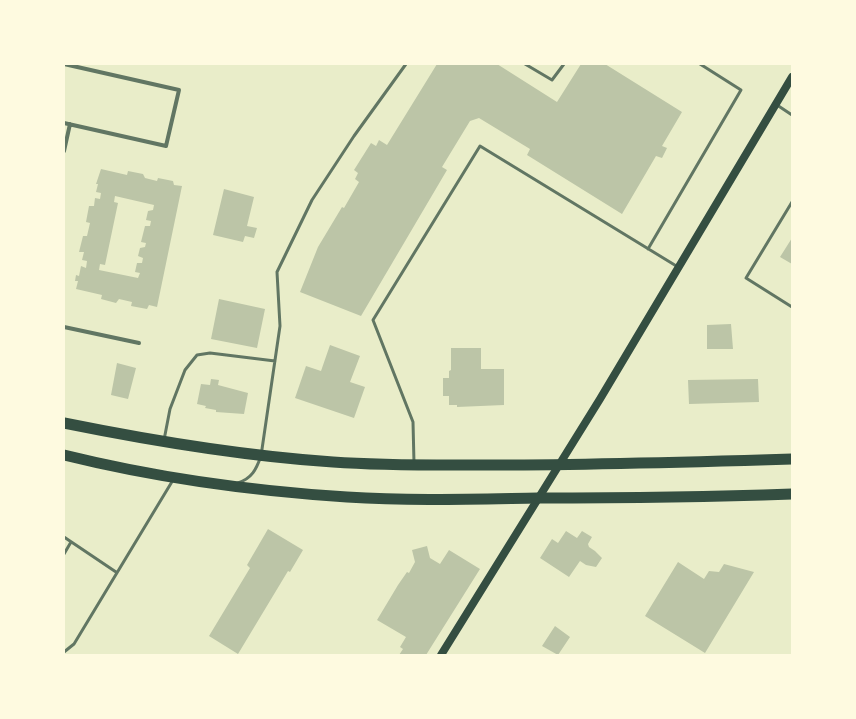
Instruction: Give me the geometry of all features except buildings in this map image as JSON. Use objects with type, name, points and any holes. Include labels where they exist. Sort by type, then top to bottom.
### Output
[{"type":"highway","points":[[64,423],[164,442],[261,456],[334,463],[414,465],[559,465],[792,459]]},
{"type":"highway","points":[[64,455],[141,472],[229,486],[266,491],[348,497],[414,499],[692,498],[792,494]]},
{"type":"main road","points":[[441,655],[636,340],[792,77]]},
{"type":"street","points":[[64,64],[179,90],[166,146],[64,123]]},
{"type":"street","points":[[64,151],[70,124]]},
{"type":"street","points":[[64,327],[139,343]]},
{"type":"lane","points":[[229,486],[245,480],[256,472],[261,456],[280,326],[277,272],[312,200],[354,136],[406,64]]},
{"type":"lane","points":[[525,64],[552,80],[564,64]]},
{"type":"lane","points":[[648,249],[741,90],[700,64]]},
{"type":"lane","points":[[776,104],[792,115]]},
{"type":"lane","points":[[414,465],[413,422],[373,320],[480,146],[678,267]]},
{"type":"lane","points":[[792,202],[746,278],[792,307]]},
{"type":"lane","points":[[164,442],[170,409],[184,370],[197,355],[210,353],[275,361]]},
{"type":"lane","points":[[64,652],[74,644],[116,572],[175,477]]},
{"type":"lane","points":[[64,537],[116,572]]},
{"type":"lane","points":[[64,554],[71,542]]}]
